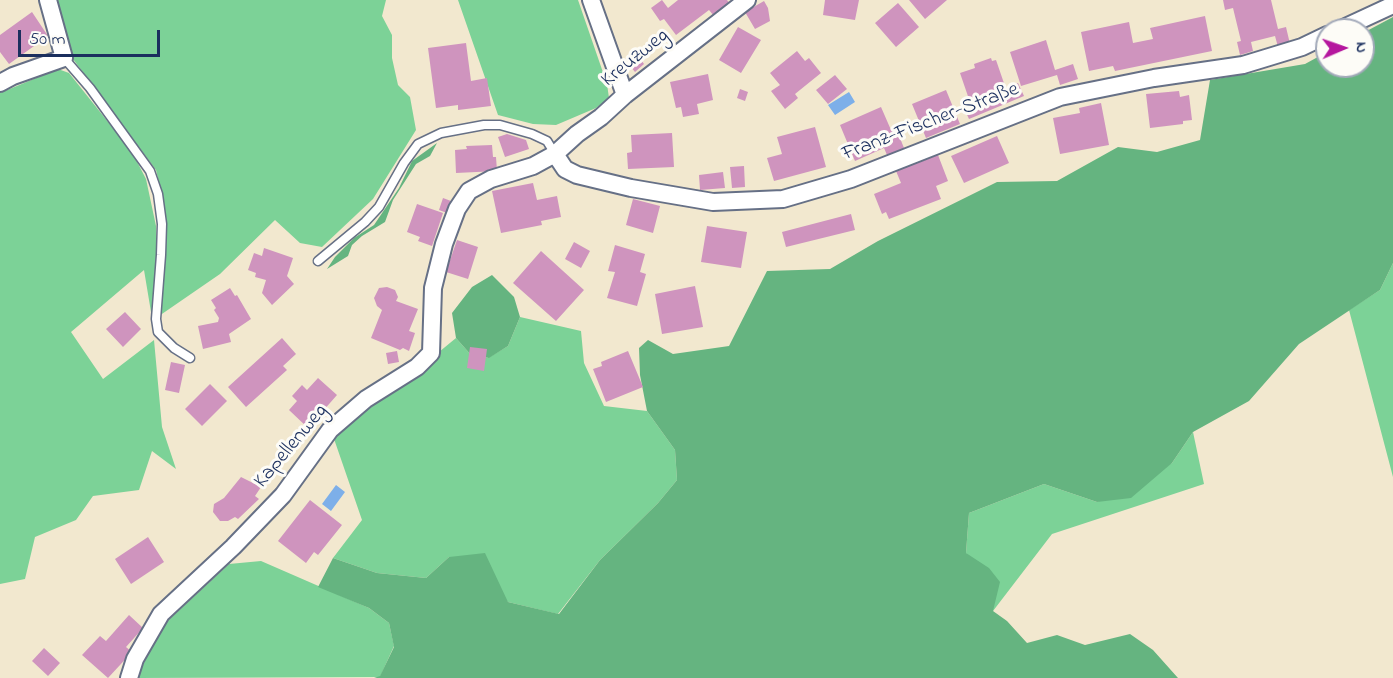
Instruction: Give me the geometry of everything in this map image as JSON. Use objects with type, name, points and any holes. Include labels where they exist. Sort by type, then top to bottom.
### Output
[{"type":"street","points":[[0,83],[64,58],[48,0]]},
{"type":"street","points":[[591,0],[625,95]]},
{"type":"street","name":"Kreuzweg","points":[[555,154],[577,134],[602,117],[625,95],[747,0]]},
{"type":"street","points":[[1365,18],[1393,5]]},
{"type":"street","name":"Franz-Fischer-Straße","points":[[555,154],[565,169],[577,175],[631,188],[713,202],[783,199],[852,179],[1060,97],[1154,78],[1243,65],[1315,41]]},
{"type":"street","name":"Kapellenweg","points":[[129,678],[135,659],[160,614],[233,547],[283,495],[330,430],[366,399],[417,367],[431,353],[433,288],[444,244],[458,209],[469,191],[491,179],[533,166],[555,154]]},
{"type":"lane","points":[[64,58],[90,88],[150,171],[158,194],[162,224],[156,319],[158,332],[174,348],[189,358]]},
{"type":"lane","points":[[318,261],[365,222],[379,207],[404,163],[418,144],[433,137],[484,125],[500,125],[547,141],[555,154]]},
{"type":"green space","points":[[55,0],[386,0],[382,16],[392,35],[392,58],[398,85],[410,97],[416,130],[373,199],[322,247],[300,243],[275,220],[220,274],[159,316],[165,263],[165,208],[156,170],[67,51]]},
{"type":"green space","points":[[458,0],[578,0],[607,84],[609,98],[596,108],[556,125],[533,124],[498,115]]},
{"type":"green space","points":[[1393,17],[1393,263],[1380,290],[1299,344],[1249,401],[1193,432],[1172,463],[1131,498],[1097,502],[1044,484],[969,513],[966,553],[989,568],[1000,582],[993,611],[1007,621],[1027,643],[1057,635],[1085,645],[1130,634],[1153,650],[1178,678],[374,678],[380,676],[394,647],[389,623],[369,608],[318,587],[333,558],[377,573],[426,578],[449,557],[485,553],[508,602],[559,614],[600,560],[658,503],[677,480],[675,450],[647,411],[640,375],[639,348],[648,340],[673,354],[729,346],[767,271],[830,269],[878,241],[997,182],[1057,181],[1118,147],[1157,152],[1200,140],[1210,80],[1305,64],[1315,59],[1315,78],[1375,78],[1375,27]]},
{"type":"green space","points":[[58,69],[69,73],[132,152],[146,179],[156,226],[157,255],[152,318],[144,270],[71,332],[103,379],[154,340],[162,427],[176,469],[152,451],[139,490],[93,496],[76,520],[35,537],[25,579],[0,584],[0,93]]},
{"type":"green space","points":[[437,143],[430,156],[416,164],[393,200],[385,222],[362,236],[352,245],[348,256],[327,269],[335,257],[354,238],[374,225],[399,188],[412,161]]},
{"type":"green space","points":[[1393,263],[1393,477],[1349,310],[1380,290]]},
{"type":"green space","points":[[492,275],[514,297],[520,317],[508,346],[489,358],[471,355],[456,338],[452,313],[472,287]]},
{"type":"green space","points":[[520,317],[581,331],[584,363],[604,406],[647,411],[675,450],[677,480],[658,503],[600,560],[558,614],[508,602],[449,557],[426,578],[377,573],[333,558],[362,520],[333,436],[365,406],[414,379],[432,364],[439,352],[456,338],[471,355],[488,358],[508,346]]},
{"type":"green space","points":[[1193,432],[1204,484],[1052,534],[993,611],[966,553],[969,513],[1044,484],[1097,502],[1172,463]]},
{"type":"green space","points":[[261,561],[369,608],[389,623],[394,646],[380,677],[137,678],[160,628],[229,564]]},
{"type":"water","points":[[849,92],[855,102],[835,115],[828,105]]},
{"type":"water","points":[[336,485],[345,492],[331,511],[322,504]]},
{"type":"building","points":[[662,0],[668,8],[678,0],[727,0],[730,4],[714,16],[709,10],[676,35],[664,19],[660,21],[651,8]]},
{"type":"building","points":[[825,0],[859,0],[855,20],[823,15]]},
{"type":"building","points":[[909,0],[947,0],[925,19]]},
{"type":"building","points":[[1223,0],[1271,0],[1278,29],[1286,27],[1290,44],[1278,47],[1275,36],[1251,42],[1253,51],[1240,55],[1237,42],[1241,41],[1233,8],[1225,10]]},
{"type":"building","points":[[764,1],[768,8],[770,21],[755,29],[745,12]]},
{"type":"building","points":[[898,3],[919,27],[896,47],[875,23]]},
{"type":"building","points":[[32,12],[48,36],[9,64],[0,52],[0,35]]},
{"type":"building","points":[[1205,16],[1212,51],[1115,71],[1113,66],[1089,71],[1081,32],[1129,22],[1133,43],[1153,39],[1150,28]]},
{"type":"building","points":[[738,27],[761,40],[741,73],[719,60]]},
{"type":"building","points":[[1046,40],[1055,70],[1073,64],[1078,79],[1060,85],[1057,75],[1021,86],[1010,52]]},
{"type":"building","points":[[466,43],[471,81],[487,78],[491,106],[458,110],[458,105],[436,108],[428,48]]},
{"type":"building","points":[[797,51],[805,61],[809,58],[821,73],[795,94],[798,98],[785,109],[771,91],[780,85],[770,73]]},
{"type":"building","points":[[637,54],[644,64],[635,72],[627,62]]},
{"type":"building","points":[[991,58],[992,61],[996,60],[1006,89],[1018,83],[1024,96],[969,119],[964,108],[971,105],[960,73],[975,68],[974,64]]},
{"type":"building","points":[[708,74],[713,100],[697,104],[699,114],[683,117],[681,107],[676,108],[670,82]]},
{"type":"building","points":[[835,75],[847,89],[828,104],[816,90]]},
{"type":"building","points":[[740,89],[748,92],[745,101],[737,98]]},
{"type":"building","points":[[946,90],[960,124],[926,138],[912,104]]},
{"type":"building","points":[[1179,91],[1180,97],[1189,95],[1192,120],[1183,121],[1183,124],[1150,128],[1146,94]]},
{"type":"building","points":[[1101,103],[1109,145],[1060,154],[1053,118],[1080,113],[1079,108]]},
{"type":"building","points":[[881,107],[891,130],[896,128],[904,148],[887,155],[884,148],[855,161],[840,125]]},
{"type":"building","points":[[815,127],[826,167],[774,181],[767,158],[782,154],[777,137]]},
{"type":"building","points":[[672,133],[674,167],[628,169],[627,153],[632,152],[631,135]]},
{"type":"building","points":[[507,134],[526,140],[529,149],[505,157],[498,137]]},
{"type":"building","points":[[997,136],[1009,163],[964,183],[951,156]]},
{"type":"building","points":[[492,145],[497,171],[456,173],[455,150],[467,149],[466,146]]},
{"type":"building","points":[[938,155],[948,181],[936,186],[941,199],[889,219],[886,212],[882,214],[874,194],[901,183],[896,171]]},
{"type":"building","points":[[744,166],[745,187],[732,188],[730,167]]},
{"type":"building","points":[[723,172],[725,188],[700,190],[699,175]]},
{"type":"building","points":[[533,183],[537,200],[557,196],[561,217],[541,221],[542,225],[501,233],[492,191]]},
{"type":"building","points":[[443,198],[451,201],[447,213],[439,210]]},
{"type":"building","points":[[633,199],[660,206],[653,233],[626,225]]},
{"type":"building","points":[[417,204],[443,213],[432,246],[418,241],[420,237],[407,232]]},
{"type":"building","points":[[851,214],[855,230],[786,247],[782,232]]},
{"type":"building","points":[[707,226],[747,232],[741,268],[701,262]]},
{"type":"building","points":[[457,240],[478,247],[468,279],[446,272]]},
{"type":"building","points":[[574,242],[590,251],[581,268],[565,259]]},
{"type":"building","points":[[615,245],[645,254],[640,272],[646,274],[637,306],[607,298],[615,272],[608,271]]},
{"type":"building","points":[[264,248],[293,258],[287,276],[294,284],[272,305],[262,293],[266,280],[255,277],[256,273],[248,270],[254,253],[262,256]]},
{"type":"building","points":[[541,251],[584,290],[556,321],[513,283]]},
{"type":"building","points":[[695,286],[703,327],[662,334],[655,294]]},
{"type":"building","points":[[387,287],[395,290],[398,297],[396,301],[418,309],[409,331],[415,333],[409,351],[403,348],[400,350],[371,338],[382,310],[377,306],[374,298],[379,288]]},
{"type":"building","points":[[230,288],[235,296],[237,295],[251,319],[229,334],[231,342],[203,349],[198,326],[218,322],[219,318],[214,310],[216,308],[211,300]]},
{"type":"building","points":[[125,312],[141,329],[123,347],[106,329]]},
{"type":"building","points":[[282,338],[296,354],[283,366],[287,370],[246,407],[228,387]]},
{"type":"building","points":[[470,347],[487,349],[484,371],[467,368]]},
{"type":"building","points":[[397,351],[399,362],[388,364],[386,353]]},
{"type":"building","points":[[628,351],[643,387],[606,402],[593,369],[602,366],[601,362]]},
{"type":"building","points":[[171,362],[185,365],[179,393],[165,390]]},
{"type":"building","points":[[318,378],[337,395],[308,428],[289,410],[297,401],[292,396],[302,385],[307,390]]},
{"type":"building","points":[[210,384],[227,401],[202,426],[185,409]]},
{"type":"building","points":[[241,477],[261,487],[255,496],[259,499],[238,519],[235,517],[228,521],[220,521],[213,512],[214,504],[224,498]]},
{"type":"building","points":[[310,500],[342,525],[318,555],[314,552],[306,563],[278,541]]},
{"type":"building","points":[[148,537],[164,562],[131,584],[115,559]]},
{"type":"building","points":[[129,615],[143,628],[126,647],[132,652],[108,678],[82,655],[100,636],[106,641]]},
{"type":"building","points":[[44,648],[60,663],[48,676],[32,661]]}]
